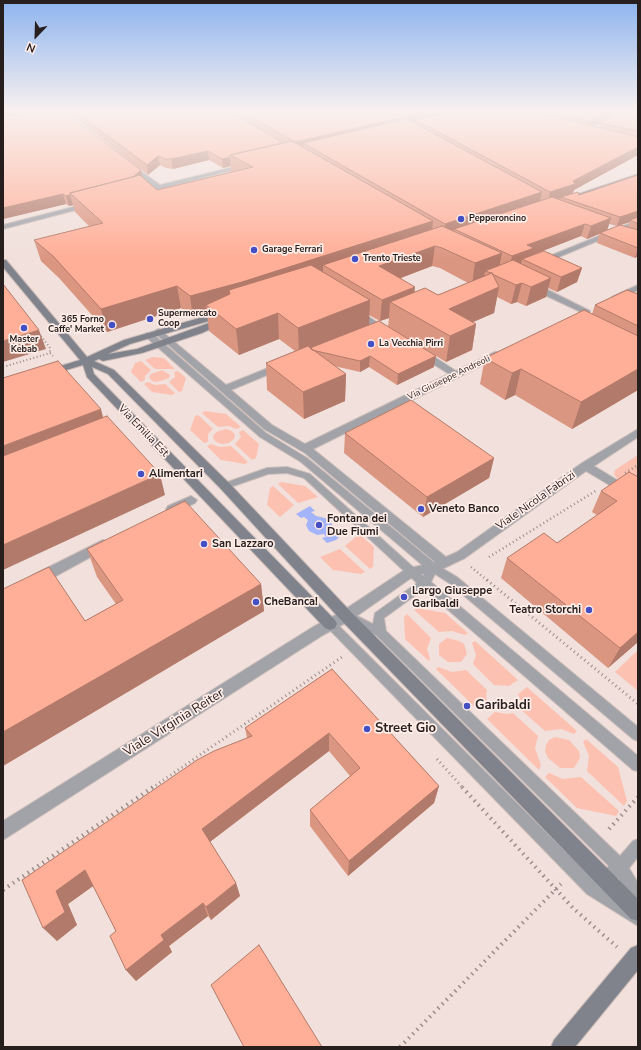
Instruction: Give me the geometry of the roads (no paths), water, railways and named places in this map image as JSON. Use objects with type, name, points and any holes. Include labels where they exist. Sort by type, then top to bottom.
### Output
[{"type":"street","points":[[123,161],[158,187]]},
{"type":"street","points":[[135,193],[250,165]]},
{"type":"street","points":[[553,203],[638,176]]},
{"type":"street","points":[[3,227],[97,203]]},
{"type":"street","points":[[530,265],[638,222]]},
{"type":"street","points":[[603,225],[631,236]]},
{"type":"street","name":"Via Emilia Est","points":[[4,265],[86,361],[90,374],[94,379],[330,624]]},
{"type":"street","points":[[522,281],[589,310],[574,317]]},
{"type":"street","points":[[605,302],[638,286]]},
{"type":"street","points":[[346,306],[383,325],[399,339]]},
{"type":"street","points":[[39,376],[86,361],[139,352],[216,324],[234,312],[126,342],[86,361]]},
{"type":"street","points":[[365,332],[383,325]]},
{"type":"street","points":[[154,334],[225,389],[268,427],[304,448],[439,566]]},
{"type":"street","points":[[411,347],[456,375]]},
{"type":"street","name":"Via Giuseppe Andreoli","points":[[304,448],[506,351]]},
{"type":"street","points":[[86,361],[111,372],[225,486],[598,884],[638,912]]},
{"type":"street","points":[[225,389],[293,362]]},
{"type":"street","name":"Viale Nicola Fabrizi","points":[[439,566],[461,555],[586,466],[638,432]]},
{"type":"street","points":[[586,466],[638,498]]},
{"type":"street","points":[[162,514],[191,500]]},
{"type":"street","points":[[24,586],[113,539]]},
{"type":"street","points":[[346,616],[411,572],[439,566]]},
{"type":"street","name":"Viale Virginia Reiter","points":[[3,832],[330,624],[346,616]]},
{"type":"street","points":[[561,1047],[636,959]]},
{"type":"lane","points":[[165,343],[263,435],[304,460],[439,566],[453,580],[638,735]]},
{"type":"lane","points":[[225,486],[267,471],[287,470],[307,476],[411,572],[426,583],[638,765]]},
{"type":"lane","points":[[381,633],[378,621],[379,616],[426,583],[439,566]]},
{"type":"lane","points":[[346,616],[381,633],[620,867],[638,898]]},
{"type":"lane","points":[[330,624],[598,884],[638,918]]},
{"type":"lane","points":[[598,884],[620,867],[638,846]]},
{"type":"water","name":"Fontana dei Due Fiumi","points":[[310,506],[315,511],[311,512],[316,516],[329,519],[332,524],[331,530],[334,532],[336,530],[341,535],[336,540],[327,543],[322,538],[326,537],[324,534],[317,535],[309,531],[306,525],[308,520],[304,517],[301,518],[296,514]]},
{"type":"place","name":"Pepperoncino","points":[[461,219]]},
{"type":"place","name":"Garage Ferrari","points":[[254,250]]},
{"type":"place","name":"Trento Trieste","points":[[355,259]]},
{"type":"place","name":"Supermercato Coop","points":[[150,319]]},
{"type":"place","name":"365 Forno Caffe' Market","points":[[112,325]]},
{"type":"place","name":"Master Kebab","points":[[24,328]]},
{"type":"place","name":"La Vecchia Pirri","points":[[371,344]]},
{"type":"place","name":"Alimentari","points":[[141,474]]},
{"type":"place","name":"Veneto Banco","points":[[421,509]]},
{"type":"place","name":"Fontana dei Due Fiumi","points":[[319,525]]},
{"type":"place","name":"San Lazzaro","points":[[204,544]]},
{"type":"place","name":"Largo Giuseppe Garibaldi","points":[[404,597]]},
{"type":"place","name":"CheBanca!","points":[[256,602]]},
{"type":"place","name":"Teatro Storchi","points":[[589,610]]},
{"type":"place","name":"Garibaldi","points":[[467,706]]},
{"type":"place","name":"Street Gio","points":[[367,729]]}]
